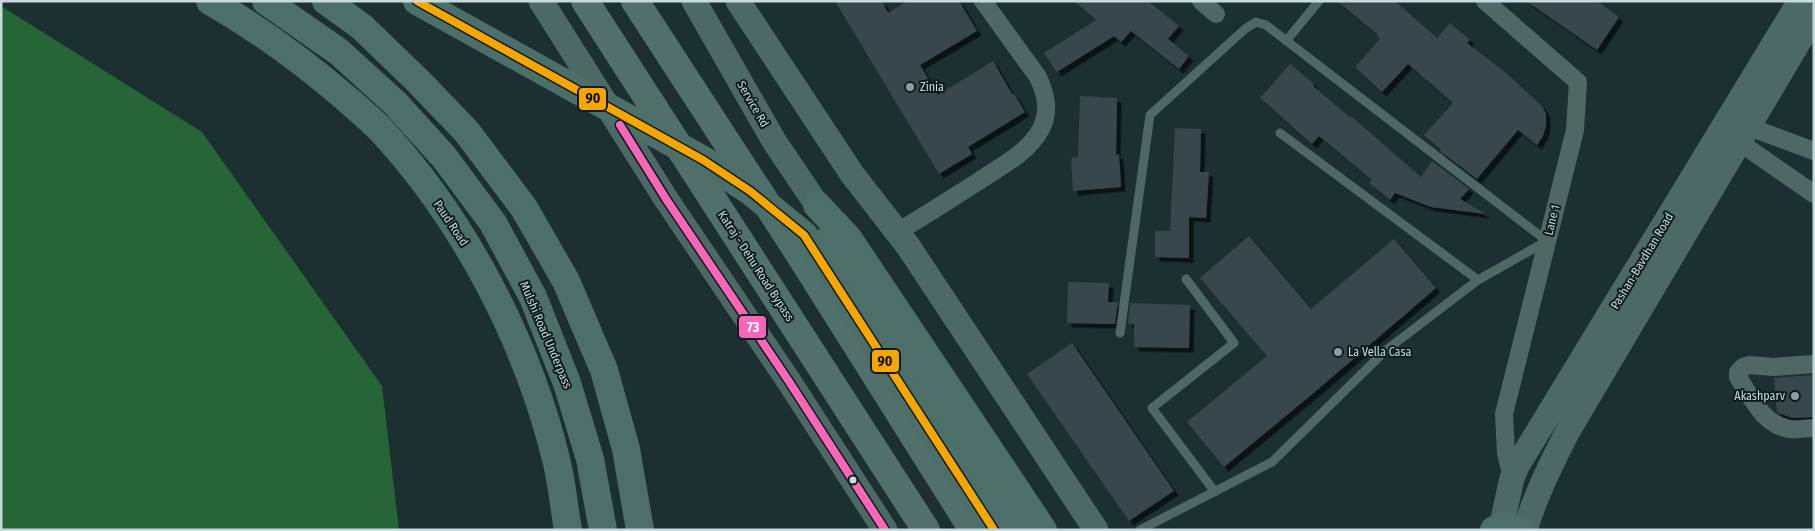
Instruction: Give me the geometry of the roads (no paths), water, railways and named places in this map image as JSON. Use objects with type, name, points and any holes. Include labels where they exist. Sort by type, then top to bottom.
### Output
[{"type":"highway","name":"Katraj - Dehu Road Bypass","points":[[585,1],[926,530]]},
{"type":"highway","points":[[635,1],[800,255],[973,530]]},
{"type":"main road","name":"Paud Road","points":[[210,1],[246,22],[322,78],[378,127],[420,177],[464,240],[502,311],[535,388],[557,463],[568,530]]},
{"type":"main road","name":"Mulshi Road Underpass","points":[[266,1],[339,52],[395,103],[444,157],[492,223],[533,298],[567,383],[590,459],[603,530]]},
{"type":"main road","points":[[326,1],[362,27],[419,82],[466,132],[524,208],[566,281],[604,370],[626,449],[640,530]]},
{"type":"main road","points":[[417,1],[703,160],[750,191],[804,235],[994,530]]},
{"type":"main road","points":[[817,205],[831,246],[1016,530]]},
{"type":"main road","points":[[817,205],[848,238],[1043,530]]},
{"type":"street","points":[[541,1],[666,198],[790,383],[884,530]]},
{"type":"street","name":"Service Rd","points":[[694,1],[774,140],[817,205]]},
{"type":"street","points":[[738,1],[852,174],[898,232],[1096,530]]},
{"type":"street","points":[[898,232],[1012,159],[1030,144],[1041,128],[1047,108],[1044,91],[1038,77],[983,1]]},
{"type":"street","points":[[1202,1],[1216,14]]},
{"type":"street","name":"Lane 1","points":[[1485,1],[1578,82],[1575,130],[1504,414],[1506,453],[1512,478]]},
{"type":"street","name":"Pashan-Bavdhan Road","points":[[1510,529],[1512,478],[1518,466],[1800,1]]},
{"type":"street","name":"Pashan-Bavdhan Road","points":[[1510,529],[1534,500],[1542,480],[1569,429],[1814,16]]},
{"type":"street","points":[[1744,135],[1814,151]]},
{"type":"street","points":[[1744,135],[1814,194]]},
{"type":"street","points":[[1814,364],[1773,367],[1750,365],[1743,367],[1738,372],[1738,377],[1760,411],[1776,425],[1789,429],[1814,428]]},
{"type":"lane","points":[[1286,41],[1319,1]]},
{"type":"lane","points":[[1120,333],[1150,115],[1250,25],[1256,22],[1261,22],[1547,241],[1478,280],[1385,351],[1272,462],[1140,530]]},
{"type":"lane","points":[[1280,133],[1478,280]]},
{"type":"lane","points":[[1186,279],[1234,342],[1152,408],[1215,492]]},
{"type":"place","name":"Zinia","points":[[910,87]]},
{"type":"place","name":"La Vella Casa","points":[[1338,352]]},
{"type":"place","name":"Akashparv","points":[[1795,396]]}]
